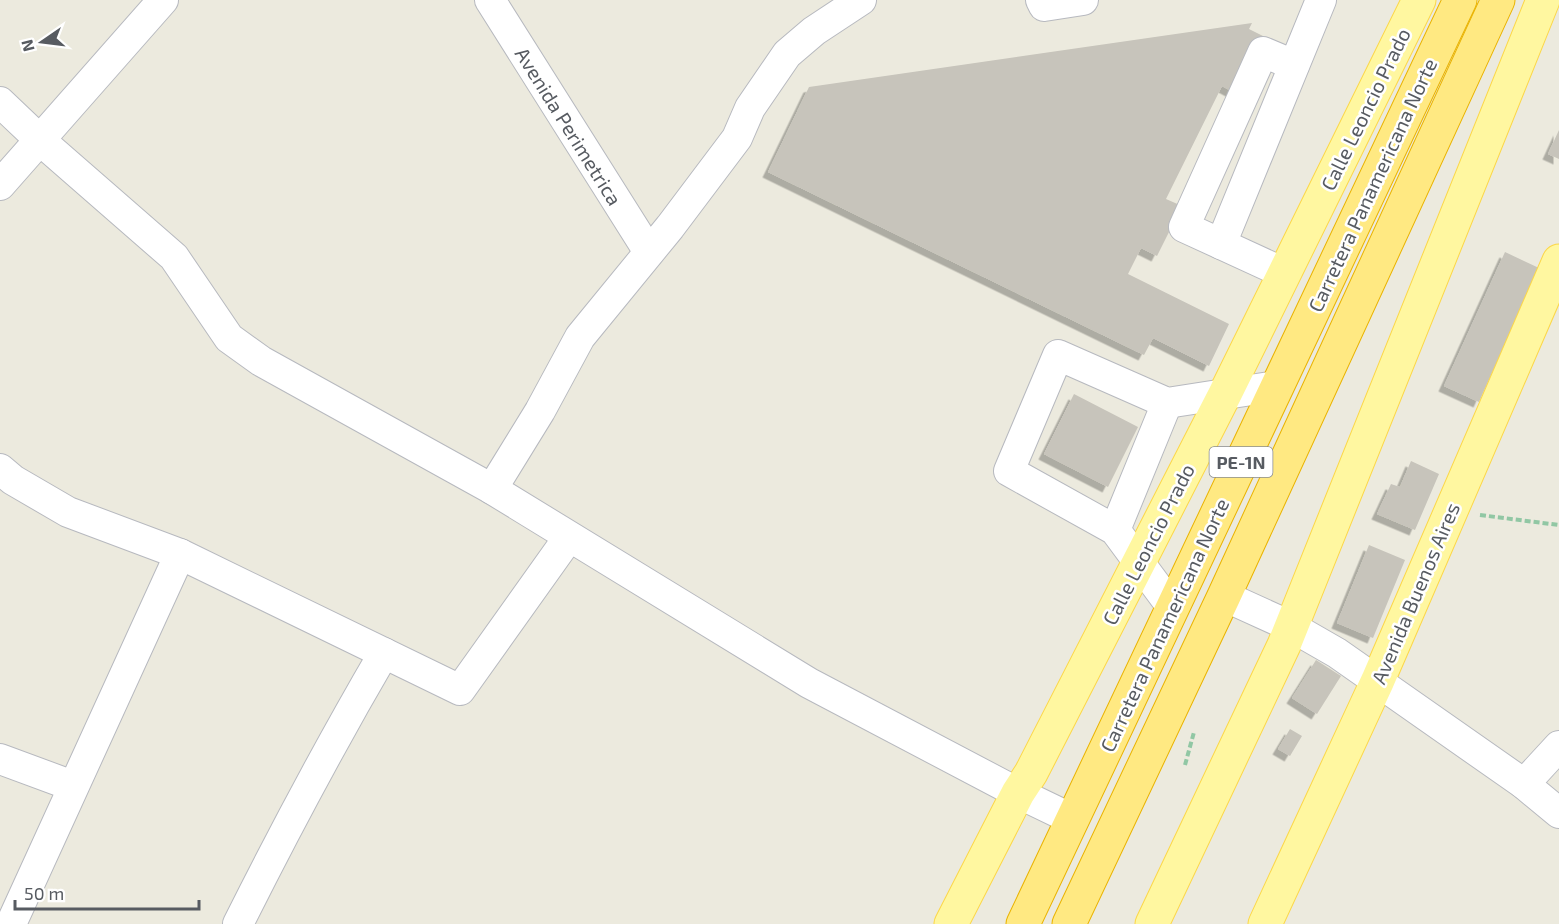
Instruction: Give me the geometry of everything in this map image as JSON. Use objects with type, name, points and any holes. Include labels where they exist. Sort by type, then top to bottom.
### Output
[{"type":"highway","name":"Carretera Panamericana Norte","points":[[1069,924],[1224,596],[1498,0]]},
{"type":"highway","name":"Carretera Panamericana Norte","points":[[1023,924],[1277,386],[1452,2]]},
{"type":"main road","name":"Calle Leoncio Prado","points":[[951,924],[1140,562],[1419,0]]},
{"type":"main road","points":[[1152,924],[1284,645],[1543,0]]},
{"type":"main road","name":"Avenida Buenos Aires","points":[[1265,924],[1378,680],[1559,261]]},
{"type":"street","points":[[0,186],[163,0]]},
{"type":"street","name":"Avenida Perimetrica","points":[[490,0],[649,252]]},
{"type":"street","points":[[492,489],[540,411],[580,337],[737,138],[750,108],[788,54],[814,31],[861,0]]},
{"type":"street","points":[[1041,0],[1044,6],[1083,0]]},
{"type":"street","points":[[1221,244],[1321,0]]},
{"type":"street","points":[[1284,273],[1184,227],[1263,52],[1294,65]]},
{"type":"street","points":[[0,102],[41,141],[174,256],[229,338],[261,361],[492,489],[809,683],[1072,819]]},
{"type":"street","points":[[1172,608],[1115,530],[1009,471],[1058,355],[1167,403],[1277,386]]},
{"type":"street","points":[[1115,530],[1167,403]]},
{"type":"street","points":[[0,469],[12,480],[68,512],[180,554],[460,690],[569,537]]},
{"type":"street","points":[[11,924],[180,554]]},
{"type":"street","points":[[1224,596],[1290,626],[1337,653],[1524,784],[1559,813]]},
{"type":"street","points":[[238,924],[286,828],[384,653]]},
{"type":"street","points":[[1524,784],[1559,746]]},
{"type":"street","points":[[0,759],[73,786]]},
{"type":"path","points":[[1450,511],[1559,525]]},
{"type":"path","points":[[1185,765],[1194,732]]},
{"type":"building","points":[[1252,23],[1249,29],[1263,36],[1235,93],[1222,86],[1166,199],[1182,206],[1157,256],[1141,248],[1128,274],[1229,324],[1209,366],[1153,338],[1144,355],[768,172],[809,87]]},
{"type":"building","points":[[1559,130],[1559,159],[1548,154]]},
{"type":"building","points":[[1505,252],[1539,268],[1479,402],[1444,386]]},
{"type":"building","points":[[1074,394],[1138,427],[1108,487],[1044,454]]},
{"type":"building","points":[[1411,461],[1439,474],[1415,530],[1377,514],[1391,484],[1400,487]]},
{"type":"building","points":[[1369,545],[1405,560],[1373,638],[1337,623]]},
{"type":"building","points":[[1316,660],[1341,676],[1317,714],[1292,698]]},
{"type":"building","points":[[1290,729],[1302,736],[1290,756],[1278,749]]}]
